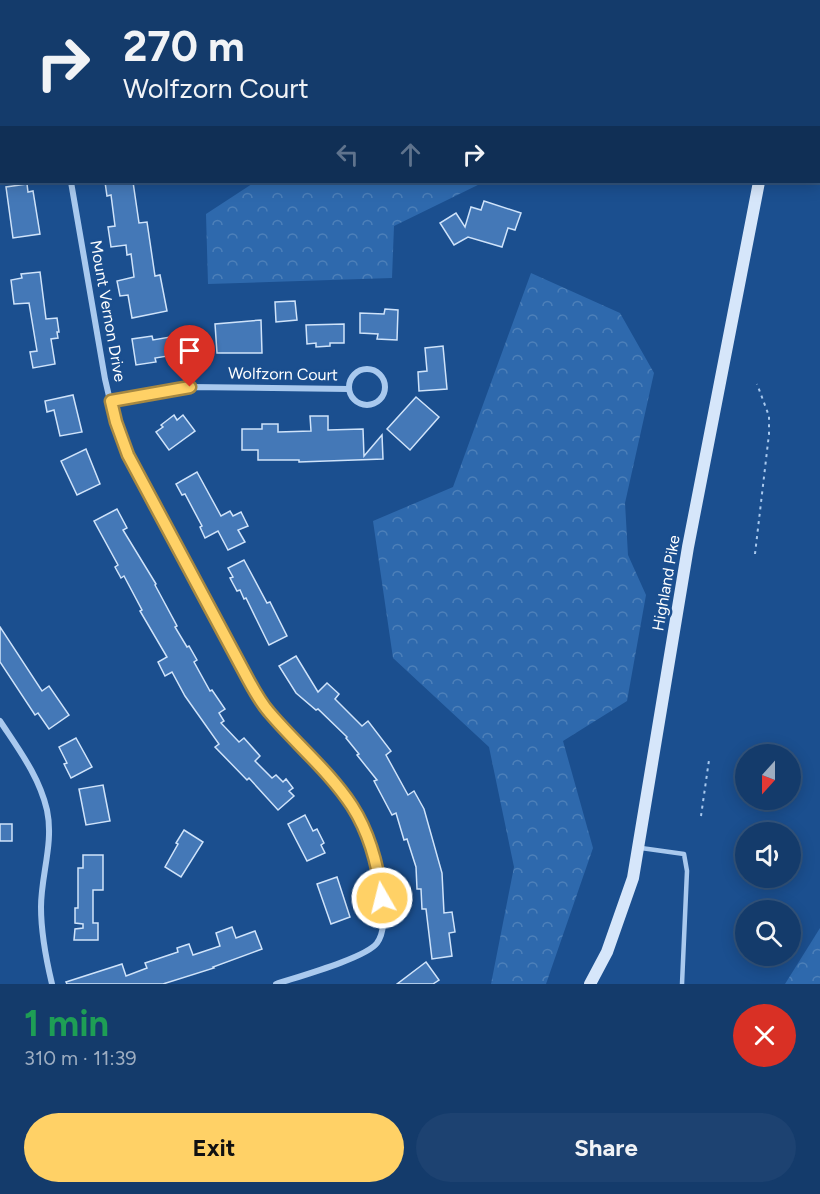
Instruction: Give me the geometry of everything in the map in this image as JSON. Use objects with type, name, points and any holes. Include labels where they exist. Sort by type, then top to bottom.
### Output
[{"type":"main road","name":"Highland Pike","points":[[590,984],[607,952],[633,878],[688,547],[759,183]]},
{"type":"street","name":"Mount Vernon Drive","points":[[71,183],[105,379],[116,422],[128,455],[249,681],[268,710],[332,780],[352,807],[366,833],[375,857],[383,914],[382,932],[377,943],[358,956],[276,984]]},
{"type":"street","name":"Wolfzorn Court","points":[[367,369],[378,373],[385,389],[380,399],[370,405],[359,403],[349,389],[352,377],[361,370],[367,369]]},
{"type":"street","name":"Wolfzorn Court","points":[[111,401],[190,387],[349,389]]},
{"type":"street","points":[[0,721],[30,767],[40,788],[47,812],[48,851],[41,905],[43,941],[52,984]]},
{"type":"lane","points":[[638,847],[684,854],[687,871],[682,984]]},
{"type":"path","points":[[755,554],[769,434],[769,416],[757,384]]},
{"type":"path","points":[[701,816],[709,760]]},
{"type":"green space","points":[[253,183],[482,183],[394,226],[392,278],[208,284],[206,214]]},
{"type":"green space","points":[[531,273],[620,313],[654,373],[625,503],[628,555],[646,595],[627,701],[563,741],[593,848],[546,984],[491,984],[514,867],[489,747],[393,658],[373,521],[453,487]]},
{"type":"green space","points":[[820,928],[820,984],[785,984],[796,966],[801,966],[801,958]]},
{"type":"building","points":[[105,183],[133,183],[139,223],[147,222],[155,276],[160,275],[167,311],[132,318],[128,295],[120,296],[117,281],[134,277],[131,254],[127,255],[126,245],[111,247],[108,227],[115,226],[111,195],[107,196]]},
{"type":"building","points":[[27,184],[28,192],[33,191],[40,234],[13,238],[6,187]]},
{"type":"building","points":[[484,201],[521,213],[515,230],[508,228],[502,247],[468,237],[454,245],[440,223],[456,213],[465,227],[471,207],[481,210]]},
{"type":"building","points":[[40,272],[46,319],[57,318],[59,332],[57,332],[58,338],[51,339],[55,364],[33,368],[30,352],[37,351],[29,303],[14,304],[11,280],[22,278],[21,274]]},
{"type":"building","points":[[295,301],[297,320],[276,322],[275,302]]},
{"type":"building","points":[[385,309],[398,310],[397,340],[377,339],[378,334],[360,333],[360,313],[384,314]]},
{"type":"building","points":[[261,320],[262,353],[217,353],[215,324]]},
{"type":"building","points":[[344,324],[344,343],[330,343],[330,346],[316,347],[316,343],[307,344],[306,325]]},
{"type":"building","points":[[152,336],[153,340],[170,337],[174,355],[155,358],[156,362],[136,365],[132,339]]},
{"type":"building","points":[[443,346],[447,389],[419,391],[418,372],[427,371],[425,348]]},
{"type":"building","points":[[73,395],[82,432],[60,436],[54,410],[47,412],[45,401]]},
{"type":"building","points":[[416,397],[439,417],[410,450],[387,429]]},
{"type":"building","points":[[174,415],[177,420],[183,415],[195,431],[169,450],[156,432]]},
{"type":"building","points":[[310,416],[328,416],[328,430],[363,429],[364,456],[382,435],[383,459],[299,462],[299,460],[258,460],[258,450],[242,450],[242,429],[262,429],[262,424],[278,424],[278,432],[311,431]]},
{"type":"building","points":[[86,449],[100,484],[77,495],[61,461]]},
{"type":"building","points":[[197,472],[221,516],[230,511],[233,516],[241,512],[248,526],[238,530],[245,542],[228,550],[218,531],[205,538],[200,527],[202,526],[185,494],[182,495],[176,484]]},
{"type":"building","points":[[117,509],[127,528],[123,530],[156,584],[177,626],[175,627],[197,660],[194,662],[210,691],[212,690],[225,709],[219,713],[224,721],[221,723],[239,742],[244,738],[260,756],[255,761],[272,778],[276,775],[283,782],[286,779],[293,788],[289,791],[294,796],[278,810],[249,778],[247,780],[215,747],[219,744],[185,696],[172,672],[165,676],[158,662],[167,657],[140,611],[142,610],[124,576],[121,578],[115,567],[118,565],[94,521]]},
{"type":"building","points":[[244,560],[267,603],[270,602],[287,636],[269,645],[246,598],[244,599],[240,590],[237,591],[230,578],[233,577],[228,568]]},
{"type":"building","points":[[0,627],[42,691],[49,686],[69,715],[49,729],[38,713],[35,715],[0,662]]},
{"type":"building","points":[[296,656],[318,692],[327,683],[339,694],[335,699],[362,726],[368,721],[391,751],[386,755],[408,795],[414,791],[424,809],[442,873],[444,913],[452,912],[455,932],[449,933],[452,956],[432,959],[426,909],[422,909],[421,889],[417,889],[416,867],[407,839],[404,840],[396,813],[392,815],[374,781],[377,780],[357,755],[359,754],[347,737],[318,709],[316,710],[296,693],[279,666]]},
{"type":"building","points":[[76,738],[92,767],[71,778],[59,747]]},
{"type":"building","points":[[103,785],[110,821],[86,825],[79,789]]},
{"type":"building","points":[[305,815],[313,831],[317,829],[324,843],[321,845],[325,853],[307,861],[288,824]]},
{"type":"building","points":[[0,824],[12,824],[12,841],[0,841]]},
{"type":"building","points":[[184,830],[203,842],[181,877],[165,867]]},
{"type":"building","points":[[83,855],[103,855],[103,890],[93,890],[93,923],[98,923],[98,940],[74,940],[75,929],[83,928],[83,924],[75,923],[75,908],[78,908],[78,868],[83,868]]},
{"type":"building","points":[[337,877],[350,917],[331,924],[317,884]]},
{"type":"building","points":[[232,927],[236,938],[255,931],[262,949],[214,968],[163,984],[67,984],[66,982],[122,964],[126,976],[147,968],[145,963],[178,952],[177,948],[189,944],[193,955],[220,946],[216,933]]},
{"type":"building","points":[[426,962],[439,980],[433,984],[397,984]]},
{"type":"route","points":[[190,387],[111,401],[128,455],[249,681],[268,710],[332,780],[352,807],[366,833],[375,857],[382,898]]}]
